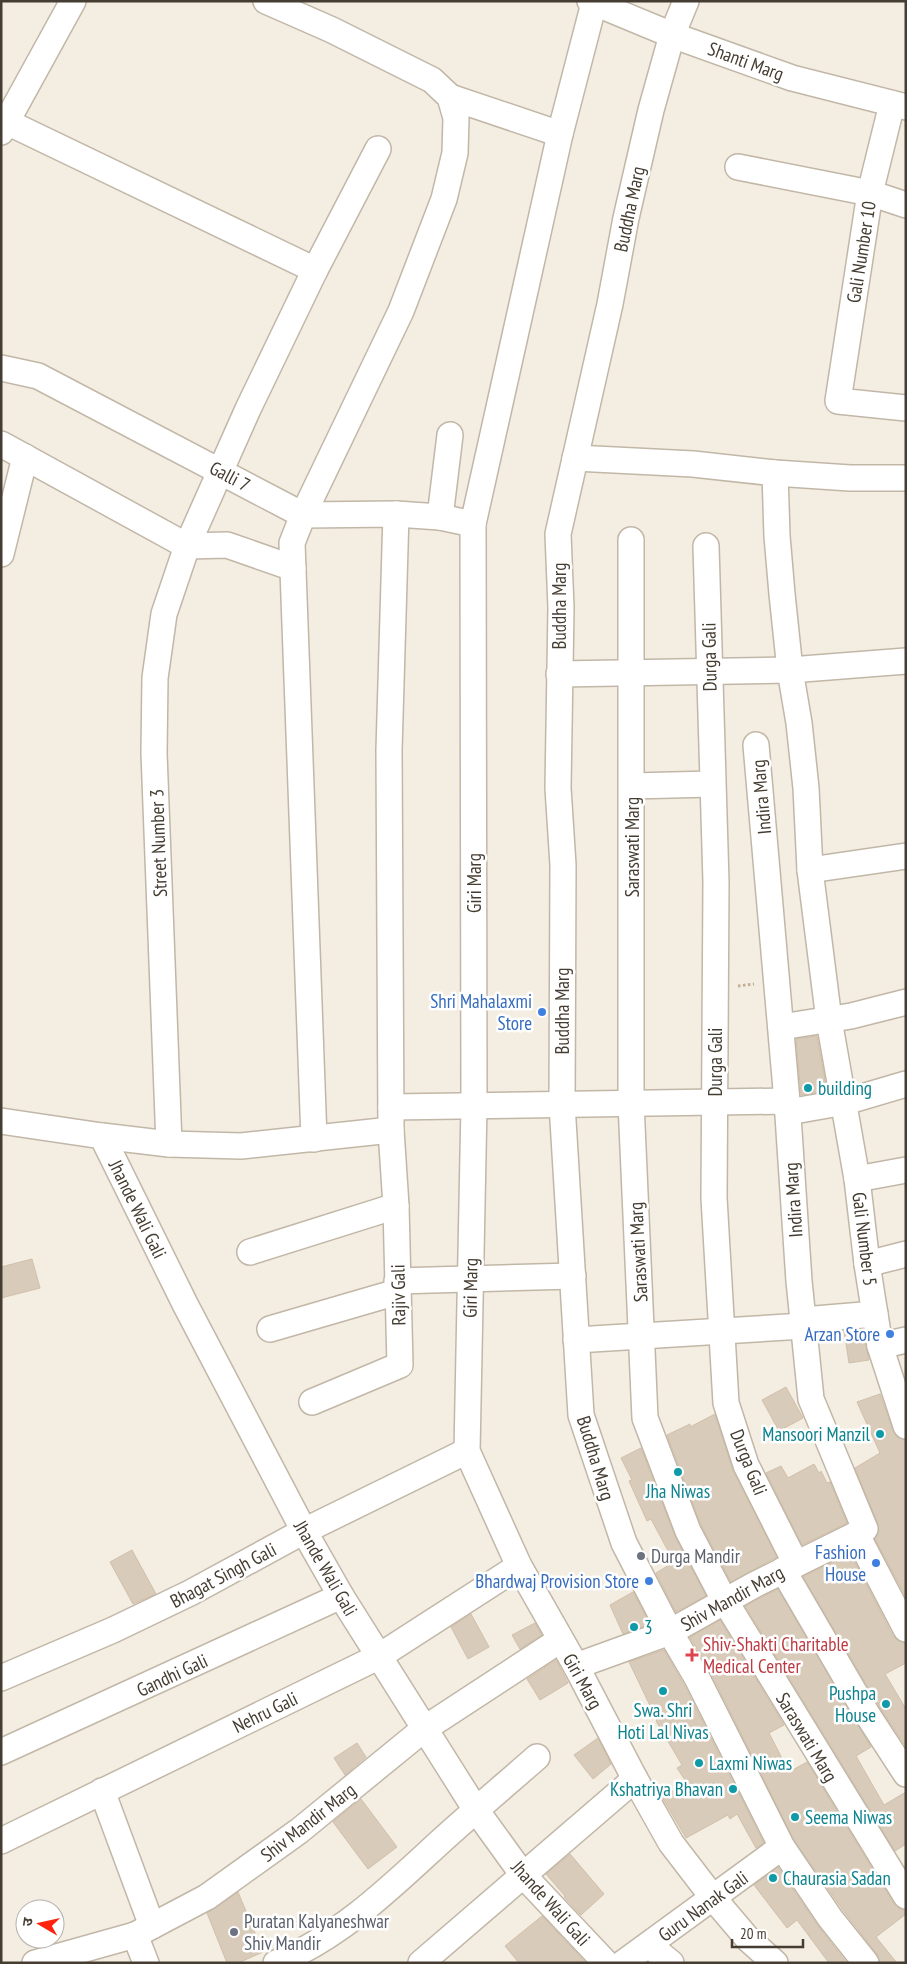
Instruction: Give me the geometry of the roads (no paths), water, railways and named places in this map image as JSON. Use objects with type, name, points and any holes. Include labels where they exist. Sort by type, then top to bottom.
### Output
[{"type":"street","points":[[73,1],[4,127],[315,270]]},
{"type":"street","points":[[266,1],[332,30],[432,80],[450,97],[560,134]]},
{"type":"street","name":"Buddha Marg","points":[[686,1],[672,34],[649,119],[558,534],[561,608],[558,788],[563,865],[562,1104],[581,1414],[624,1543],[670,1632],[697,1678],[782,1847],[830,1918],[866,1963]]},
{"type":"street","name":"Shanti Marg","points":[[592,2],[792,78],[899,105]]},
{"type":"street","name":"Giri Marg","points":[[592,2],[560,134],[473,524],[474,1106],[467,1450],[519,1566],[576,1666],[671,1843],[748,1939],[775,1963]]},
{"type":"street","points":[[314,1139],[292,543],[303,515],[402,311],[444,198],[456,154],[456,118],[450,97]]},
{"type":"street","name":"Gali Number 10","points":[[899,105],[870,193],[838,401],[906,408]]},
{"type":"street","name":"Street Number 3","points":[[169,1144],[154,753],[155,678],[164,614],[187,546],[220,471],[315,270],[378,149]]},
{"type":"street","points":[[738,167],[870,193],[906,205]]},
{"type":"street","name":"Galli 7","points":[[1,368],[38,376],[303,515],[396,514],[440,517],[473,524]]},
{"type":"street","points":[[440,517],[450,434]]},
{"type":"street","points":[[1,444],[187,546],[227,545],[293,568]]},
{"type":"street","points":[[1,554],[25,457]]},
{"type":"street","points":[[575,458],[693,464],[775,473],[850,478],[906,478]]},
{"type":"street","name":"Gali Number 5","points":[[775,473],[777,536],[790,670],[799,723],[806,788],[810,870],[829,1020],[845,1102],[880,1346],[905,1425]]},
{"type":"street","name":"Rajiv Gali","points":[[312,1402],[400,1366],[396,1206],[391,1118],[389,750],[396,514]]},
{"type":"street","name":"Saraswati Marg","points":[[632,540],[631,1103],[645,1418],[688,1531],[725,1601],[906,1896]]},
{"type":"street","name":"Durga Gali","points":[[706,546],[716,882],[714,1198],[726,1403],[746,1465],[789,1567],[867,1714],[906,1774]]},
{"type":"street","points":[[559,674],[709,673],[790,670],[906,661]]},
{"type":"street","name":"Indira Marg","points":[[756,744],[781,1027],[803,1323],[811,1399],[866,1529],[857,1534]]},
{"type":"street","points":[[632,786],[712,784]]},
{"type":"street","points":[[810,870],[906,856]]},
{"type":"street","points":[[781,1027],[851,1016],[906,1002]]},
{"type":"street","points":[[1,1121],[169,1144],[242,1146],[314,1139],[391,1118],[474,1106],[714,1102],[787,1107],[845,1102],[906,1084]]},
{"type":"street","name":"Jhande Wali Gali","points":[[102,1136],[185,1304],[304,1531],[378,1657],[476,1810],[522,1875],[606,1963]]},
{"type":"street","points":[[857,1179],[906,1170]]},
{"type":"street","points":[[250,1252],[396,1206]]},
{"type":"street","points":[[867,1264],[906,1254]]},
{"type":"street","points":[[270,1329],[397,1286],[471,1279],[573,1276]]},
{"type":"street","points":[[576,1340],[721,1332],[874,1314]]},
{"type":"street","points":[[880,1346],[906,1340]]},
{"type":"street","name":"Bhagat Singh Gali","points":[[1,1678],[113,1630],[190,1593],[304,1531],[467,1450]]},
{"type":"street","points":[[857,1534],[906,1629]]},
{"type":"street","name":"Shiv Mandir Marg","points":[[576,1666],[670,1632],[789,1567],[857,1534]]},
{"type":"street","name":"Nehru Gali","points":[[1,1840],[378,1657],[519,1566]]},
{"type":"street","name":"Gandhi Gali","points":[[1,1752],[341,1596]]},
{"type":"street","name":"Shiv Mandir Marg","points":[[35,1963],[144,1931],[207,1897],[292,1836],[424,1729],[560,1640]]},
{"type":"street","points":[[276,1963],[334,1933],[392,1887],[537,1757]]},
{"type":"street","points":[[421,1963],[635,1779]]},
{"type":"street","points":[[102,1791],[144,1931],[146,1963]]},
{"type":"street","name":"Guru Nanak Gali","points":[[623,1963],[714,1899],[782,1847]]},
{"type":"street","points":[[649,1945],[671,1963]]},
{"type":"place","name":"Shri Mahalaxmi Store","points":[[542,1012]]},
{"type":"place","name":"building","points":[[808,1088]]},
{"type":"place","name":"Arzan Store","points":[[890,1334]]},
{"type":"place","name":"Mansoori Manzil","points":[[880,1434]]},
{"type":"place","name":"Jha Niwas","points":[[678,1472]]},
{"type":"place","name":"Durga Mandir","points":[[641,1556]]},
{"type":"place","name":"Fashion House","points":[[876,1563]]},
{"type":"place","name":"Bhardwaj Provision Store","points":[[649,1581]]},
{"type":"place","name":"3","points":[[634,1627]]},
{"type":"place","name":"Shiv-Shakti Charitable Medical Center","points":[[692,1655]]},
{"type":"place","name":"Swa. Shri Hoti Lal Nivas","points":[[663,1691]]},
{"type":"place","name":"Pushpa House","points":[[886,1704]]},
{"type":"place","name":"Laxmi Niwas","points":[[699,1763]]},
{"type":"place","name":"Kshatriya Bhavan","points":[[733,1789]]},
{"type":"place","name":"Seema Niwas","points":[[795,1817]]},
{"type":"place","name":"Chaurasia Sadan","points":[[773,1878]]},
{"type":"place","name":"Puratan Kalyaneshwar Shiv Mandir","points":[[234,1932]]}]
